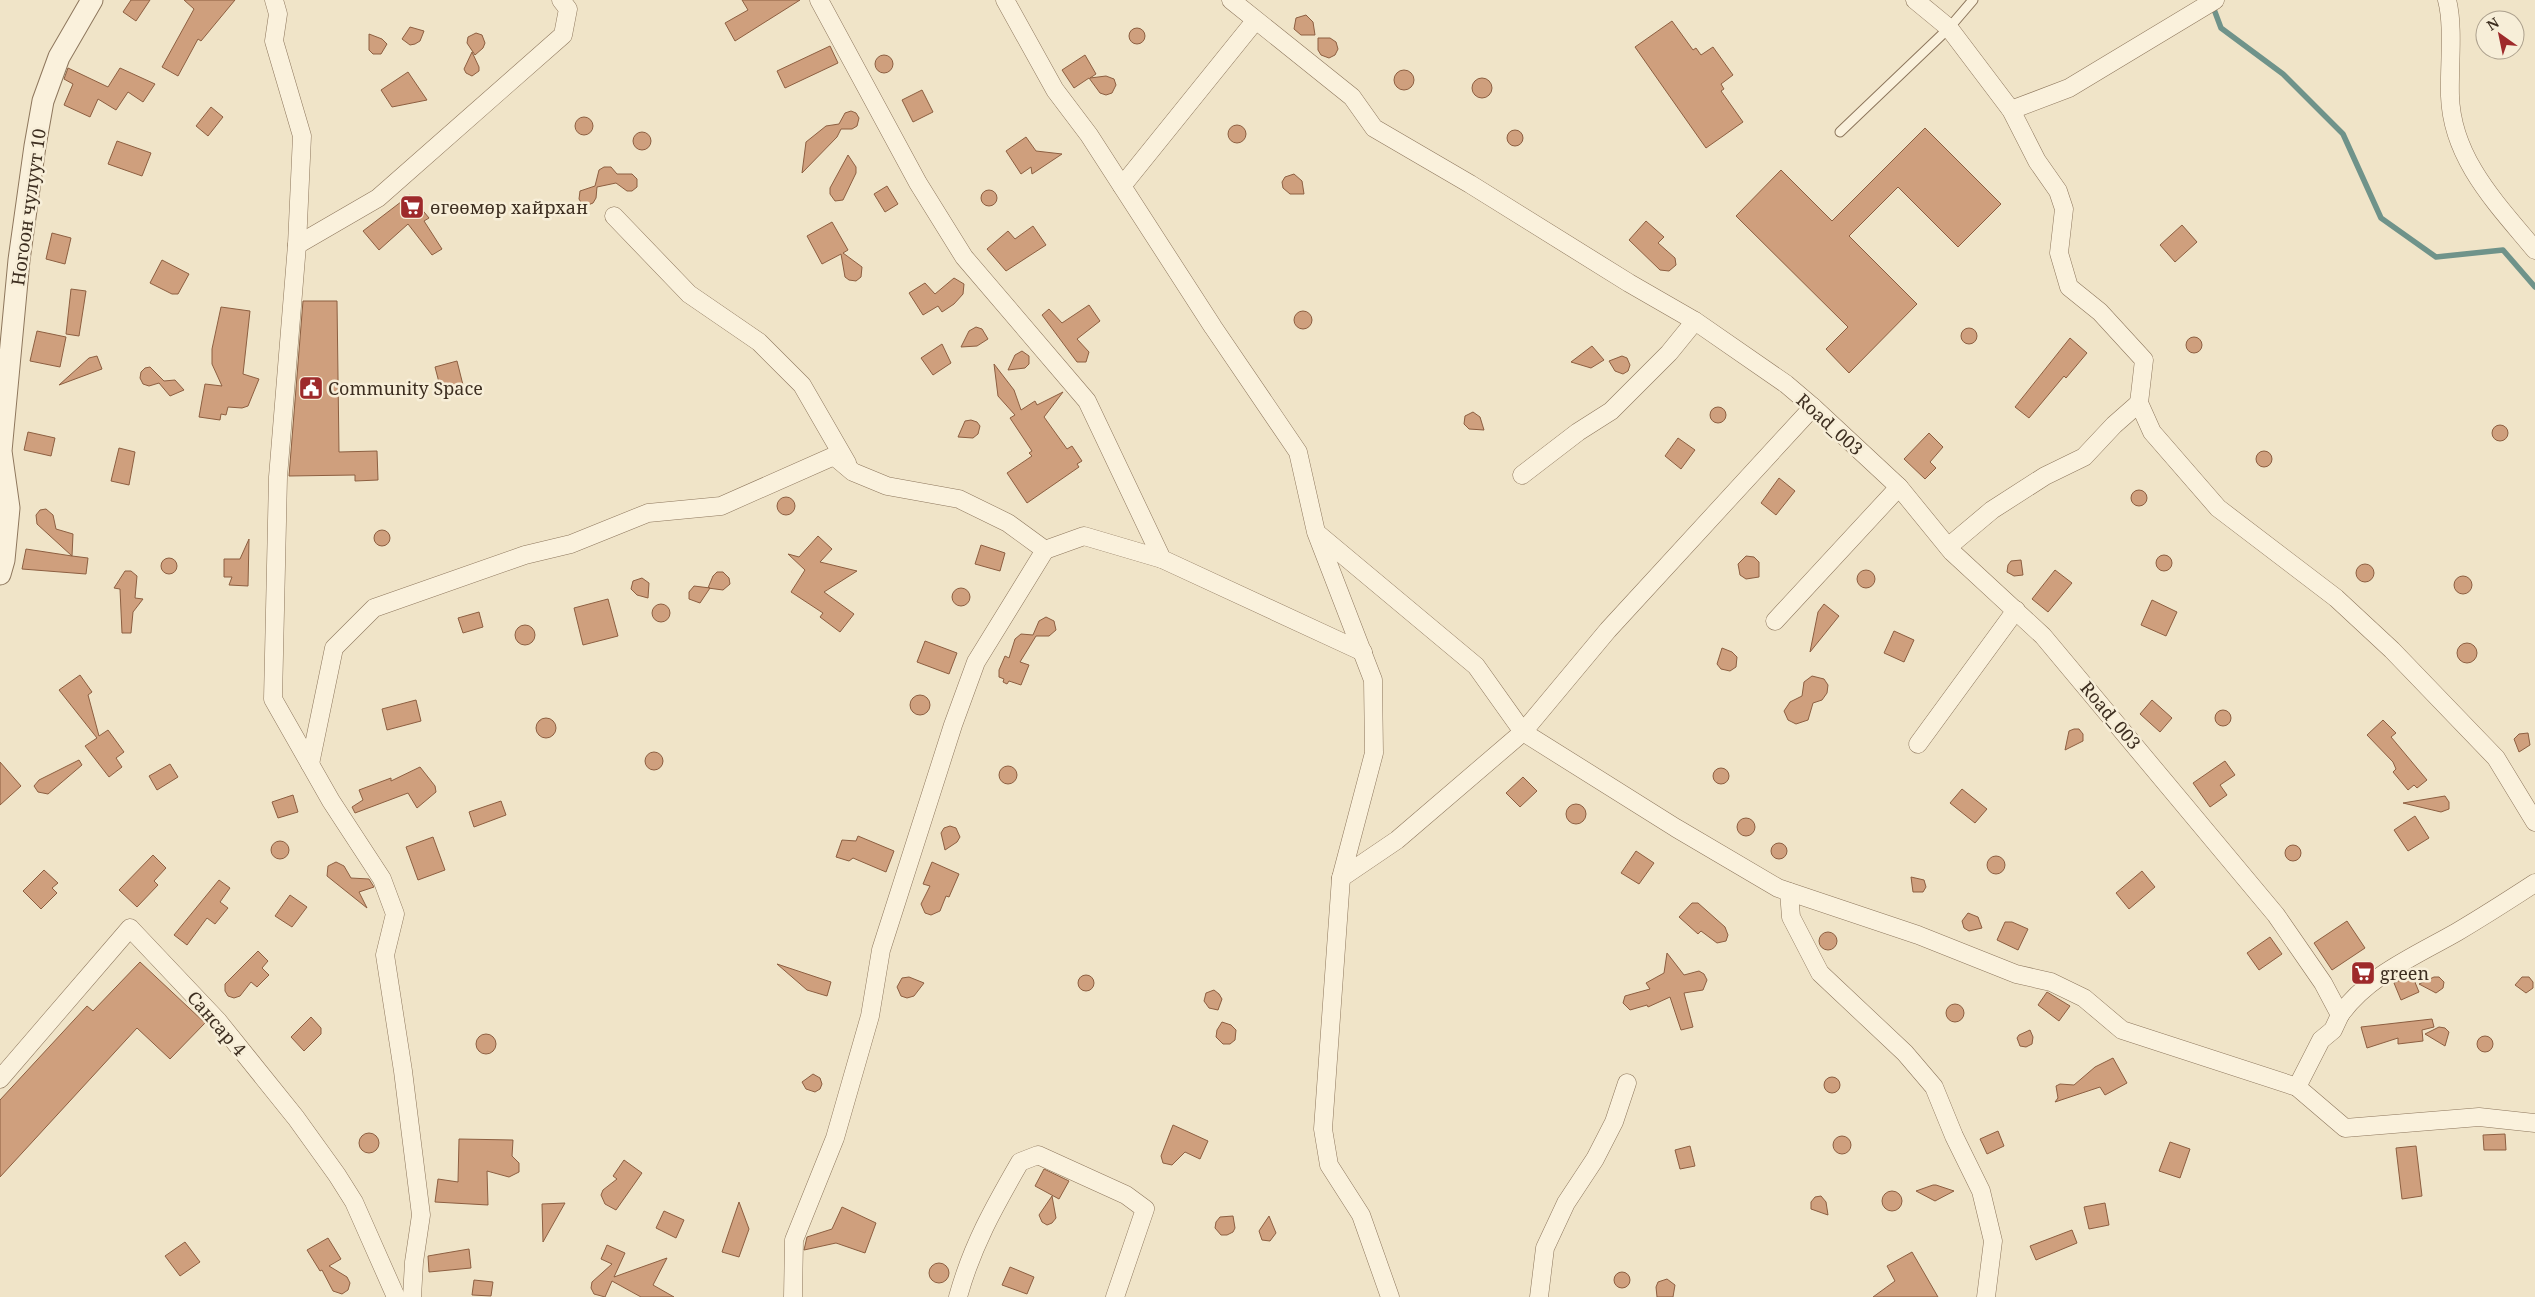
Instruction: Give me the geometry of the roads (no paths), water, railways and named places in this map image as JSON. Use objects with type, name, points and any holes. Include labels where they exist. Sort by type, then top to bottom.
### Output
[{"type":"street","name":"Ногоон чулуут 10","points":[[0,574],[4,560],[9,508],[1,451],[19,260],[35,146],[43,101],[59,57],[92,0]]},
{"type":"street","points":[[274,0],[278,14],[274,41],[302,136],[297,245],[278,477],[274,700],[310,764],[382,879],[395,914],[385,955],[422,1215],[414,1262],[412,1297]]},
{"type":"street","points":[[297,245],[378,198],[563,35],[568,9],[561,0]]},
{"type":"street","points":[[819,0],[913,176],[964,257],[1086,401],[1162,559]]},
{"type":"street","points":[[1005,0],[1055,90],[1089,135],[1298,452],[1316,532],[1374,680],[1374,753],[1341,878],[1323,1129],[1329,1165],[1361,1215],[1390,1297]]},
{"type":"street","name":"Road_003","points":[[1231,0],[1352,97],[1374,128],[1456,175],[1629,283],[1695,321],[1786,384],[1813,407],[1899,487],[1948,547],[2044,636],[2276,914],[2323,983],[2340,1015]]},
{"type":"street","points":[[1915,0],[1949,28],[2011,110],[2037,161],[2058,191],[2064,208],[2059,253],[2069,286],[2100,312],[2144,360],[2139,403],[2152,432],[2218,508],[2336,598],[2392,650],[2496,758],[2535,822]]},
{"type":"street","points":[[2011,110],[2069,88],[2215,0]]},
{"type":"street","points":[[2447,0],[2449,7],[2450,98],[2453,128],[2463,154],[2483,186],[2535,250]]},
{"type":"street","points":[[1122,186],[1255,21]]},
{"type":"street","points":[[614,216],[689,294],[759,342],[802,385],[852,472]]},
{"type":"street","points":[[1522,475],[1578,432],[1611,411],[1668,353],[1695,321]]},
{"type":"street","points":[[1948,547],[1992,510],[2045,476],[2084,457],[2114,424],[2139,403]]},
{"type":"street","points":[[1341,878],[1398,840],[1523,732],[1608,630],[1813,407]]},
{"type":"street","points":[[310,764],[334,648],[374,608],[525,555],[571,544],[648,513],[721,506],[834,456],[852,472],[887,486],[959,499],[1008,523],[1045,550]]},
{"type":"street","points":[[1775,622],[1899,487]]},
{"type":"street","points":[[1316,532],[1476,666],[1523,732],[1676,828],[1778,888],[1918,935],[2016,974],[2051,982],[2084,998],[2122,1030],[2297,1087],[2345,1128],[2479,1117],[2535,1123]]},
{"type":"street","points":[[793,1297],[794,1240],[835,1138],[870,1016],[881,950],[953,726],[976,662],[1045,550],[1084,536],[1162,559],[1363,652]]},
{"type":"street","points":[[1918,744],[2016,610]]},
{"type":"street","points":[[2297,1087],[2320,1040],[2333,1030],[2340,1015],[2352,998],[2392,969],[2482,917],[2535,883]]},
{"type":"street","points":[[1789,892],[1791,917],[1820,973],[1905,1053],[1934,1087],[1954,1136],[1981,1191],[1993,1241],[1986,1297]]},
{"type":"street","name":"Сансар 4","points":[[0,1079],[130,928],[218,1021],[296,1118],[354,1202],[396,1297]]},
{"type":"street","points":[[1539,1297],[1545,1248],[1566,1202],[1595,1158],[1614,1122],[1627,1083]]},
{"type":"street","points":[[958,1297],[968,1260],[989,1216],[1020,1162],[1038,1156],[1126,1195],[1145,1209],[1115,1297]]},
{"type":"lane","points":[[1840,132],[1949,28],[1973,0]]},
{"type":"waterway","points":[[2212,4],[2221,28],[2283,74],[2343,134],[2381,218],[2436,257],[2503,250],[2535,287]]},
{"type":"place","name":"өгөөмөр хайрхан","points":[[412,207]]},
{"type":"place","name":"Community Space","points":[[311,388]]},
{"type":"place","name":"green","points":[[2363,973]]}]
